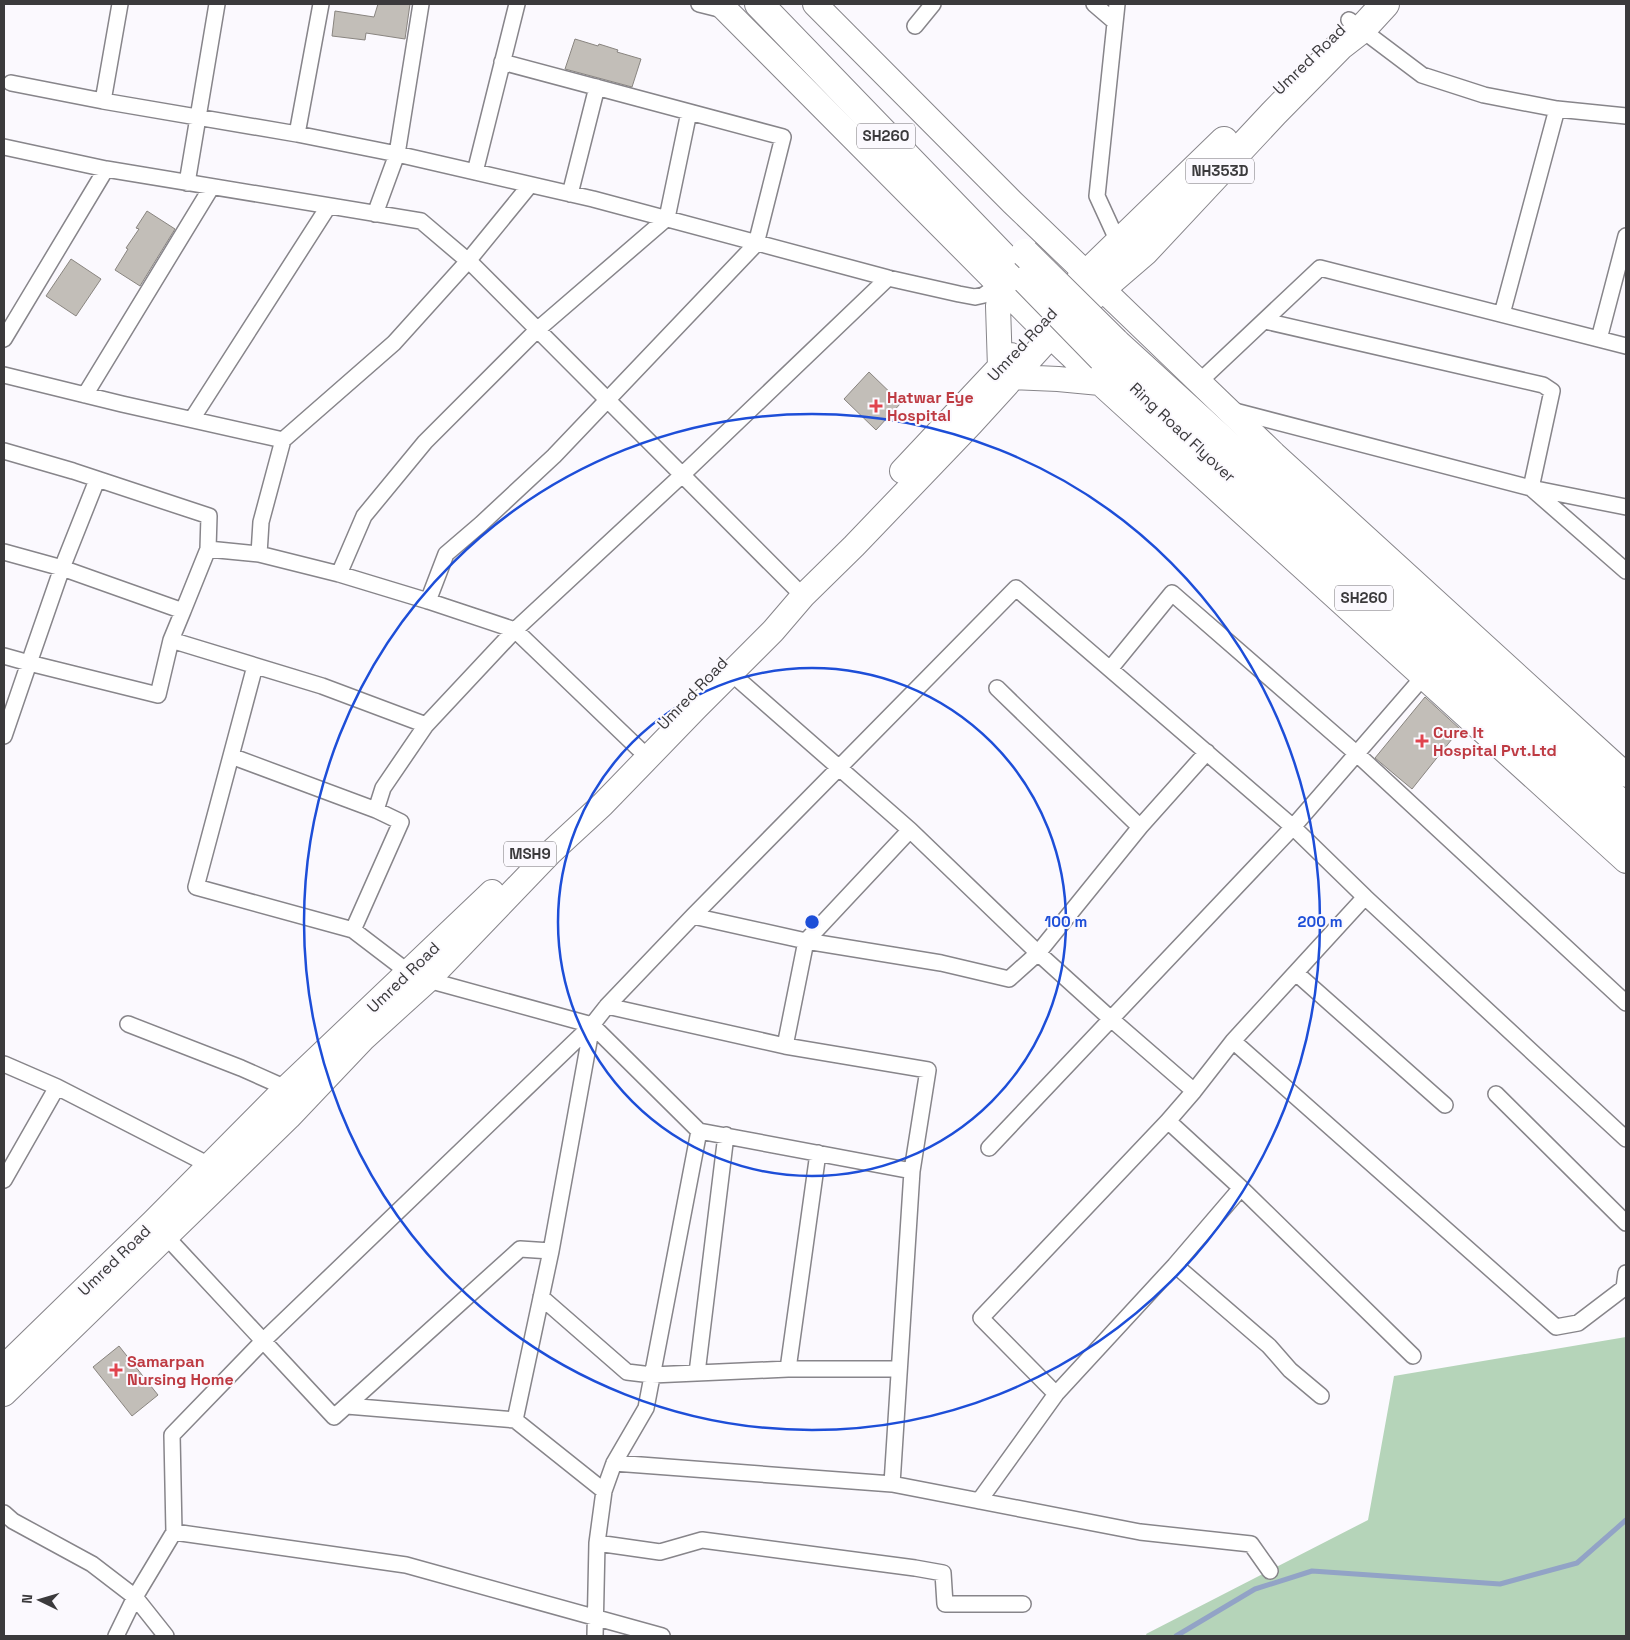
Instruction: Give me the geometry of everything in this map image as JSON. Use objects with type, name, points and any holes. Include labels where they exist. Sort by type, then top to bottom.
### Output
[{"type":"highway","name":"Ring Road Flyover","points":[[759,4],[1010,273],[1626,839]]},
{"type":"highway","name":"Ring Road Flyover","points":[[784,4],[1010,273]]},
{"type":"highway","name":"NH353D","points":[[1045,331],[1065,320],[1094,282],[1144,252],[1340,46],[1359,18],[1386,4]]},
{"type":"highway","name":"Umred Road","points":[[1094,282],[1118,244],[1359,18]]},
{"type":"highway","name":"Ring Road Flyover","points":[[1106,361],[1626,808]]},
{"type":"main road","points":[[815,4],[1094,282],[1289,468],[1626,775]]},
{"type":"main road","points":[[723,7],[1010,273],[1045,331],[1106,361],[1424,676],[1626,861]]},
{"type":"main road","points":[[1010,273],[998,306],[1006,373],[1058,379],[1106,361]]},
{"type":"main road","name":"Umred Road","points":[[4,1367],[160,1229],[220,1170],[286,1088],[418,976],[644,753],[1045,331]]},
{"type":"main road","points":[[644,753],[731,673],[773,631],[798,592]]},
{"type":"main road","points":[[220,1170],[289,1117],[364,1038],[418,976]]},
{"type":"main road","points":[[4,1394],[160,1229]]},
{"type":"street","points":[[103,101],[120,4]]},
{"type":"street","points":[[187,183],[217,4]]},
{"type":"street","points":[[298,134],[321,4]]},
{"type":"street","points":[[375,214],[396,154],[421,4]]},
{"type":"street","points":[[475,172],[517,4]]},
{"type":"street","points":[[699,4],[723,7]]},
{"type":"street","points":[[914,26],[933,4]]},
{"type":"street","points":[[1094,4],[1114,22]]},
{"type":"street","points":[[1117,4],[1097,196],[1118,244]]},
{"type":"street","points":[[1359,18],[1422,75],[1484,96],[1558,108],[1626,116]]},
{"type":"street","points":[[428,600],[446,554],[554,456],[756,244],[783,137],[502,62]]},
{"type":"street","points":[[11,83],[198,118],[298,134],[396,154],[530,184],[667,218],[756,244],[888,278],[975,297],[984,295],[1010,273],[1055,243]]},
{"type":"street","points":[[570,194],[597,87]]},
{"type":"street","points":[[1502,314],[1558,108]]},
{"type":"street","points":[[340,574],[364,516],[425,442],[537,330],[667,218],[689,112]]},
{"type":"street","points":[[4,148],[106,170],[421,221],[468,261],[798,592]]},
{"type":"street","points":[[4,339],[106,170]]},
{"type":"street","points":[[259,554],[261,522],[283,440],[394,343],[468,261],[530,184]]},
{"type":"street","points":[[85,395],[211,188]]},
{"type":"street","points":[[192,420],[328,207]]},
{"type":"street","points":[[1599,339],[1626,236]]},
{"type":"street","points":[[1199,382],[1320,268],[1626,346]]},
{"type":"street","points":[[376,810],[382,788],[426,725],[515,630],[681,476],[888,278]]},
{"type":"street","points":[[1265,321],[1543,385],[1552,391],[1531,488]]},
{"type":"street","points":[[4,374],[85,395],[283,440]]},
{"type":"street","points":[[1227,408],[1531,488],[1626,507]]},
{"type":"street","points":[[4,451],[209,516],[208,549],[171,640],[158,694],[4,656]]},
{"type":"street","points":[[4,736],[62,568],[97,480]]},
{"type":"street","points":[[1531,488],[1626,571]]},
{"type":"street","points":[[208,549],[259,554],[340,574],[428,600],[515,630],[644,753]]},
{"type":"street","points":[[4,552],[62,568],[183,610]]},
{"type":"street","points":[[116,1636],[135,1597],[174,1532],[172,1435],[263,1341],[592,1025],[607,1006],[693,916],[1016,588],[1293,827],[1365,897],[1626,1139]]},
{"type":"street","points":[[1110,670],[1172,593],[1357,754],[1626,1003]]},
{"type":"street","points":[[171,640],[322,686],[426,725]]},
{"type":"street","points":[[255,666],[196,887],[353,930],[418,976],[592,1025],[699,1131],[912,1171]]},
{"type":"street","points":[[731,673],[910,830],[1038,953],[1194,1091]]},
{"type":"street","points":[[989,1148],[1293,827],[1424,676]]},
{"type":"street","points":[[997,688],[1140,827]]},
{"type":"street","points":[[693,916],[806,940],[941,963],[1009,979],[1038,953],[1140,827],[1207,752]]},
{"type":"street","points":[[232,756],[376,810],[400,822],[353,930]]},
{"type":"street","points":[[785,1046],[806,940],[910,830]]},
{"type":"street","points":[[1056,1394],[981,1318],[1168,1121],[1233,1041],[1365,897]]},
{"type":"street","points":[[1296,973],[1446,1104]]},
{"type":"street","points":[[607,1006],[785,1046],[928,1070],[912,1171],[892,1484]]},
{"type":"street","points":[[128,1024],[235,1065],[286,1088]]},
{"type":"street","points":[[515,1420],[551,1251],[592,1025]]},
{"type":"street","points":[[1233,1041],[1556,1327],[1578,1323],[1624,1288],[1626,1273]]},
{"type":"street","points":[[4,1064],[57,1087],[220,1170]]},
{"type":"street","points":[[4,1180],[57,1087]]},
{"type":"street","points":[[1496,1094],[1626,1223]]},
{"type":"street","points":[[1168,1121],[1241,1188],[1413,1356]]},
{"type":"street","points":[[596,1636],[597,1543],[604,1491],[614,1463],[646,1408],[699,1131]]},
{"type":"street","points":[[697,1373],[726,1135]]},
{"type":"street","points":[[788,1369],[818,1153]]},
{"type":"street","points":[[979,1501],[1056,1394],[1175,1264],[1241,1188]]},
{"type":"street","points":[[160,1229],[334,1417],[520,1249],[551,1251]]},
{"type":"street","points":[[1175,1264],[1269,1346],[1290,1370],[1320,1396]]},
{"type":"street","points":[[541,1297],[627,1372],[652,1375],[788,1369],[898,1369]]},
{"type":"street","points":[[347,1406],[515,1420],[604,1491]]},
{"type":"street","points":[[614,1463],[892,1484],[1140,1532],[1251,1544],[1270,1571]]},
{"type":"street","points":[[4,1513],[12,1522],[92,1564],[135,1597],[166,1636]]},
{"type":"street","points":[[174,1532],[406,1565],[662,1636]]},
{"type":"street","points":[[597,1543],[660,1552],[702,1540],[915,1568],[943,1573],[944,1604],[1023,1604]]},
{"type":"green space","points":[[1626,1337],[1626,1636],[1147,1636],[1146,1634],[1368,1520],[1394,1376]]},
{"type":"building","points":[[378,4],[410,4],[405,39],[366,33],[365,40],[332,36],[335,11],[374,17]]},
{"type":"building","points":[[575,39],[598,46],[599,44],[641,59],[632,87],[565,69]]},
{"type":"building","points":[[147,211],[175,229],[140,286],[115,270],[128,249],[126,248],[139,229],[136,228]]},
{"type":"building","points":[[71,259],[101,279],[76,316],[46,296]]},
{"type":"building","points":[[869,372],[901,403],[876,430],[844,399]]},
{"type":"building","points":[[1425,697],[1460,729],[1412,789],[1375,758]]},
{"type":"building","points":[[119,1346],[158,1395],[132,1416],[93,1367]]},
{"type":"waterway","points":[[1176,1636],[1255,1589],[1312,1571],[1500,1584],[1577,1563],[1626,1520]]},
{"type":"place","name":"Hatwar Eye Hospital","points":[[876,406]]},
{"type":"place","name":"Cure It Hospital Pvt.Ltd","points":[[1422,741]]},
{"type":"place","name":"Samarpan Nursing Home","points":[[116,1370]]}]
